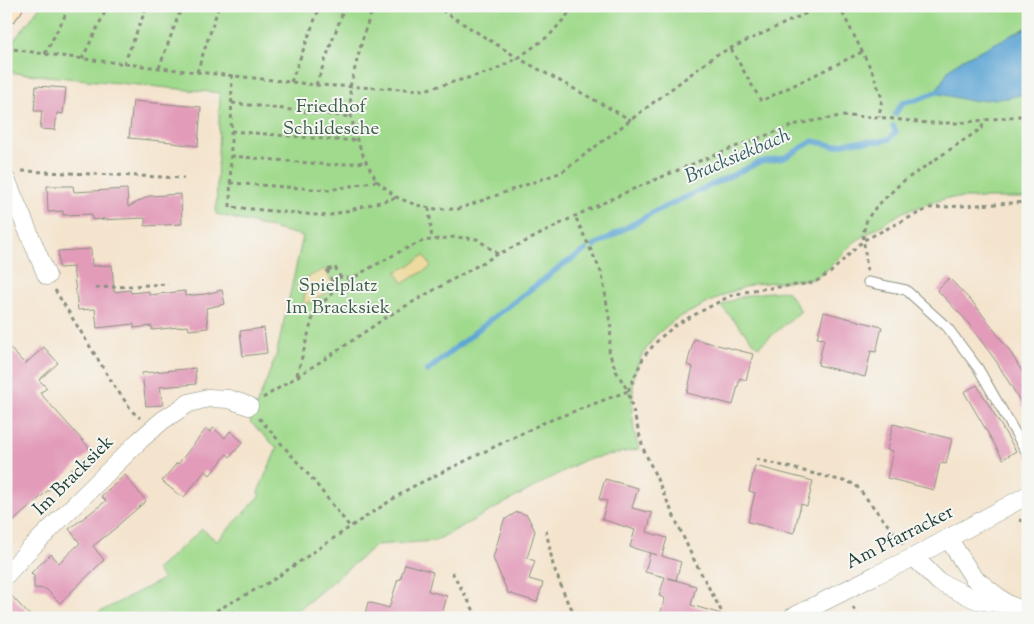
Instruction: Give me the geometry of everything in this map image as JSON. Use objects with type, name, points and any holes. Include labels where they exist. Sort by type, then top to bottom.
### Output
[{"type":"main road","points":[[6,11],[10,6]]},
{"type":"street","points":[[11,175],[51,283]]},
{"type":"street","name":"Im Bracksiek","points":[[6,575],[25,554],[163,420],[189,403],[208,398],[229,399],[249,406]]},
{"type":"street","name":"Am Pfarracker","points":[[791,618],[914,557],[1028,495]]},
{"type":"street","points":[[948,538],[973,577],[1009,606]]},
{"type":"street","points":[[914,557],[939,582],[977,600],[1028,612]]},
{"type":"lane","points":[[868,282],[906,290],[947,327],[978,368],[1028,455]]},
{"type":"path","points":[[44,54],[70,6]]},
{"type":"path","points":[[82,59],[108,6]]},
{"type":"path","points":[[124,64],[147,6]]},
{"type":"path","points":[[159,68],[182,6]]},
{"type":"path","points":[[197,72],[219,6]]},
{"type":"path","points":[[291,82],[320,6]]},
{"type":"path","points":[[316,85],[345,6]]},
{"type":"path","points":[[374,6],[365,30],[350,87],[351,116],[357,140],[366,162],[377,181],[396,198],[429,208],[458,209],[562,172],[716,56],[822,6]]},
{"type":"path","points":[[435,6],[518,58],[631,120]]},
{"type":"path","points":[[6,48],[82,59],[316,85],[424,90],[490,72],[518,58],[550,35],[575,6]]},
{"type":"path","points":[[838,6],[872,71],[882,98],[879,117]]},
{"type":"path","points":[[731,48],[761,102],[862,52]]},
{"type":"path","points":[[232,75],[230,207],[327,216],[396,198]]},
{"type":"path","points":[[232,103],[351,116]]},
{"type":"path","points":[[350,527],[313,480],[249,406],[388,316],[498,254],[575,216],[716,154],[797,124],[840,116],[879,117],[928,123],[958,123],[1028,115]]},
{"type":"path","points":[[868,282],[863,234],[867,220],[876,207],[902,182],[982,128],[983,121]]},
{"type":"path","points":[[231,131],[335,140],[357,140]]},
{"type":"path","points":[[231,156],[332,165],[366,162]]},
{"type":"path","points":[[11,175],[184,178]]},
{"type":"path","points":[[230,183],[329,190],[377,181]]},
{"type":"path","points":[[202,618],[270,582],[410,488],[543,423],[628,391],[644,356],[660,338],[677,324],[730,296],[753,290],[814,283],[830,273],[864,240],[930,208],[1028,202]]},
{"type":"path","points":[[429,208],[432,240]]},
{"type":"path","points":[[575,216],[602,274],[610,329],[609,352],[616,371],[628,391],[644,448],[692,556],[725,618]]},
{"type":"path","points":[[297,376],[314,313],[328,297],[361,273],[423,241],[455,237],[477,239],[498,254]]},
{"type":"path","points":[[337,291],[327,270],[335,267],[340,277]]},
{"type":"path","points":[[332,281],[340,277],[352,280]]},
{"type":"path","points":[[51,283],[132,412],[152,430]]},
{"type":"path","points":[[96,288],[168,284]]},
{"type":"path","points":[[756,460],[855,484],[914,557]]},
{"type":"path","points":[[546,530],[554,565],[568,601],[578,618]]},
{"type":"path","points":[[452,572],[478,618]]},
{"type":"green space","points":[[40,6],[1028,6],[1028,27],[963,59],[949,69],[1007,98],[1028,93],[1028,198],[947,198],[903,212],[853,243],[826,271],[813,279],[753,284],[728,293],[674,320],[656,335],[642,355],[634,374],[632,410],[634,430],[639,449],[584,460],[435,541],[376,545],[289,618],[236,618],[233,612],[220,618],[88,618],[163,579],[156,570],[202,529],[217,541],[260,496],[258,492],[277,448],[250,422],[276,356],[303,236],[216,214],[220,93],[6,72],[6,50]]},
{"type":"green space","points":[[787,291],[801,311],[758,347],[721,306],[752,294]]},
{"type":"sand","points":[[424,255],[431,267],[403,283],[396,272]]},
{"type":"sand","points":[[325,269],[333,285],[330,291],[303,305],[308,277]]},
{"type":"water","points":[[1028,27],[1028,93],[1007,98],[971,101],[935,93],[949,69],[963,59]]},
{"type":"building","points":[[36,86],[66,88],[63,114],[57,113],[55,130],[40,129],[42,111],[34,111]]},
{"type":"building","points":[[133,101],[201,107],[198,146],[129,138]]},
{"type":"building","points":[[47,186],[73,186],[74,192],[127,189],[128,207],[149,196],[181,194],[182,224],[145,226],[145,218],[92,220],[92,214],[63,215],[63,211],[48,212]]},
{"type":"building","points":[[91,249],[92,266],[112,265],[114,292],[130,290],[131,293],[149,291],[149,295],[185,291],[185,296],[222,290],[225,304],[206,308],[208,328],[189,330],[188,326],[152,330],[152,326],[134,328],[134,324],[97,328],[95,309],[78,310],[73,267],[59,268],[58,251]]},
{"type":"building","points":[[949,278],[976,306],[1009,350],[1028,381],[1028,414],[996,361],[965,319],[937,290]]},
{"type":"building","points":[[824,312],[882,327],[876,352],[871,351],[865,377],[818,365],[824,339],[817,338]]},
{"type":"building","points":[[264,328],[267,353],[243,356],[240,331]]},
{"type":"building","points":[[694,339],[753,354],[746,380],[740,378],[733,405],[687,393],[693,367],[687,365]]},
{"type":"building","points":[[6,344],[25,364],[44,347],[58,363],[39,380],[47,388],[40,393],[92,451],[6,528]]},
{"type":"building","points":[[195,368],[196,384],[160,387],[163,405],[146,406],[142,373]]},
{"type":"building","points":[[977,385],[1016,451],[1003,459],[964,392]]},
{"type":"building","points":[[893,424],[952,439],[946,464],[940,463],[934,490],[887,478],[893,451],[887,450]]},
{"type":"building","points":[[213,428],[225,438],[230,431],[243,442],[230,457],[227,454],[210,475],[205,471],[184,497],[179,495],[162,481],[206,429],[211,432]]},
{"type":"building","points":[[755,466],[813,481],[807,506],[801,504],[794,533],[748,522],[755,493],[749,491]]},
{"type":"building","points":[[125,475],[146,501],[93,546],[104,560],[60,603],[46,589],[34,588],[34,576],[31,573],[51,554],[59,563],[80,543],[69,529],[106,501],[101,496]]},
{"type":"building","points":[[605,479],[638,488],[632,508],[652,513],[647,532],[667,538],[662,556],[681,562],[676,580],[668,578],[696,586],[691,605],[721,614],[721,618],[659,618],[665,598],[659,596],[665,577],[645,572],[650,553],[657,555],[630,547],[635,530],[602,519],[607,501],[599,499]]},
{"type":"building","points":[[517,512],[527,515],[535,531],[527,558],[535,561],[529,579],[543,583],[537,602],[508,593],[493,558],[504,520]]},
{"type":"building","points":[[405,564],[433,572],[428,591],[447,596],[441,618],[364,618],[368,602],[389,608]]},
{"type":"building","points":[[6,590],[32,618],[6,618]]},
{"type":"waterway","name":"Bracksiekbach","points":[[895,114],[903,102],[918,99],[942,90]]},
{"type":"waterway","name":"Bracksiekbach","points":[[594,246],[656,211],[760,162],[784,158],[813,141],[835,146],[850,142],[889,139],[896,132],[893,126]]},
{"type":"waterway","name":"Bracksiekbach","points":[[427,371],[561,266],[586,250]]},
{"type":"park label","name":"Friedhof Schildesche","points":[[331,118]]},
{"type":"park label","name":"Spielplatz Im Bracksiek","points":[[338,297]]}]
